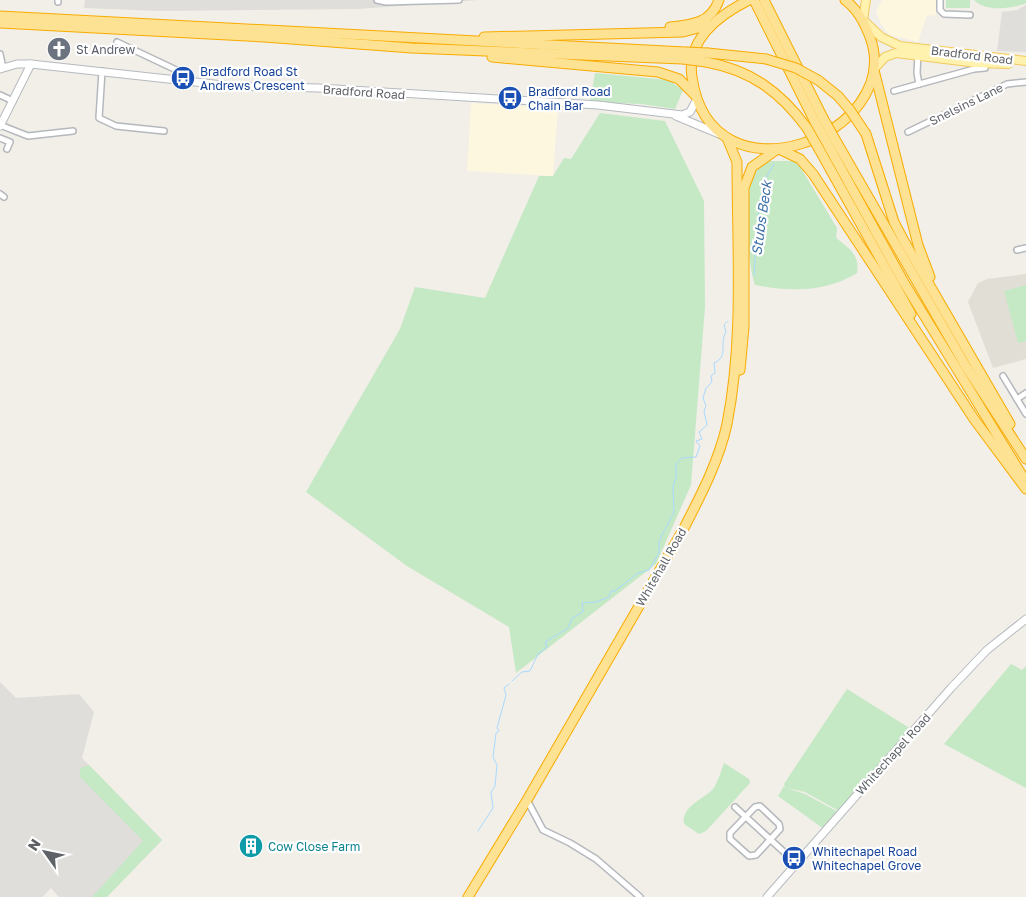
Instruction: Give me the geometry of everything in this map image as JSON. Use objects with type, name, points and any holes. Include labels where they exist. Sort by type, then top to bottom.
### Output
[{"type":"highway","points":[[627,32],[702,22],[713,13],[719,0]]},
{"type":"highway","points":[[725,0],[714,22],[700,40],[693,57],[691,74],[696,97],[707,120],[726,137],[743,146],[777,149],[797,157],[813,174],[933,353],[974,419],[1026,489]]},
{"type":"highway","points":[[460,40],[500,35],[689,32],[714,22],[749,0]]},
{"type":"highway","points":[[845,0],[864,21],[874,49],[874,69],[918,245],[926,268],[964,343]]},
{"type":"highway","points":[[760,3],[819,120],[827,145],[933,353]]},
{"type":"highway","points":[[0,21],[460,40],[707,57],[766,58],[796,68],[818,80],[838,96],[866,134],[894,222],[1026,452]]},
{"type":"highway","points":[[0,21],[412,48],[684,55]]},
{"type":"highway","points":[[412,48],[458,54],[658,72],[679,79],[696,97]]},
{"type":"highway","points":[[707,57],[764,83],[782,98],[807,128],[827,145],[1026,459]]},
{"type":"highway","points":[[727,426],[734,404],[743,349],[744,188],[752,167],[777,149],[805,142],[845,120],[859,107],[866,96],[874,69]]},
{"type":"highway","name":"Whitehall Road","points":[[468,897],[527,800],[683,530],[703,489],[727,426],[737,347],[737,162],[726,137]]},
{"type":"highway","points":[[827,145],[903,281],[1026,481]]},
{"type":"main road","points":[[864,21],[866,0]]},
{"type":"main road","name":"Bradford Road","points":[[864,21],[884,40],[918,52],[977,63],[1026,62]]},
{"type":"main road","name":"Bradford Road","points":[[874,69],[892,53],[918,52]]},
{"type":"street","points":[[377,0],[386,2],[459,0]]},
{"type":"street","points":[[940,0],[940,10],[944,14],[970,15]]},
{"type":"street","points":[[117,42],[189,76],[193,82]]},
{"type":"street","name":"Bradford Road","points":[[918,52],[917,73],[919,84]]},
{"type":"street","points":[[0,54],[1,68]]},
{"type":"street","points":[[31,64],[0,125],[28,136],[73,131]]},
{"type":"street","name":"Bradford Road","points":[[1,68],[31,64],[193,82],[598,105],[670,114],[688,113],[693,109],[696,97]]},
{"type":"street","name":"Bradford Road","points":[[894,91],[974,69],[985,68]]},
{"type":"street","points":[[102,71],[99,118],[116,126],[164,131]]},
{"type":"street","name":"Snelsins Lane","points":[[908,132],[1006,84],[1026,82]]},
{"type":"street","points":[[0,95],[12,101]]},
{"type":"street","name":"Bradford Road","points":[[670,114],[726,137]]},
{"type":"street","points":[[0,138],[10,142],[7,149]]},
{"type":"street","points":[[1017,250],[1026,248]]},
{"type":"street","points":[[1003,376],[1026,414]]},
{"type":"street","points":[[1017,399],[1026,393]]},
{"type":"street","name":"Whitechapel Road","points":[[768,897],[951,688],[987,650],[1026,619]]},
{"type":"street","points":[[527,800],[542,830],[570,843],[596,859],[640,897]]},
{"type":"street","points":[[760,806],[779,824],[780,829],[770,839],[756,855],[749,856],[730,839],[730,833],[755,807],[760,806]]},
{"type":"street","points":[[735,807],[796,863]]},
{"type":"shaded area","points":[[85,0],[479,0],[358,9],[159,11],[84,8]]},
{"type":"shaded area","points":[[882,0],[936,0],[936,16],[927,15],[918,42],[889,35],[881,24],[876,11]]},
{"type":"shaded area","points":[[1026,5],[1026,52],[997,51],[1002,12],[1017,10]]},
{"type":"shaded area","points":[[471,103],[558,108],[553,176],[467,171]]},
{"type":"shaded area","points":[[1026,274],[1026,359],[993,368],[968,302],[978,283],[987,279]]},
{"type":"shaded area","points":[[0,682],[16,698],[79,694],[94,712],[82,758],[162,840],[106,897],[59,897],[51,888],[42,897],[0,897]]},
{"type":"green space","points":[[946,0],[970,0],[970,8],[946,8]]},
{"type":"green space","points":[[974,0],[1026,0],[1026,3],[1014,7],[992,8],[979,4]]},
{"type":"green space","points":[[595,73],[669,80],[683,90],[675,109],[641,104],[590,102]]},
{"type":"green space","points":[[600,113],[665,121],[704,201],[705,307],[691,485],[656,564],[516,673],[509,627],[407,566],[306,492],[400,329],[415,287],[485,298],[539,176],[553,176],[564,158],[571,159]]},
{"type":"green space","points":[[768,161],[793,161],[799,165],[837,228],[836,238],[855,257],[857,273],[833,284],[808,289],[781,289],[755,285],[750,262],[748,201],[753,175],[758,168]]},
{"type":"green space","points":[[1026,285],[1026,341],[1018,343],[1004,291]]},
{"type":"green space","points":[[1011,664],[1022,670],[1026,666],[1026,788],[944,744]]},
{"type":"green space","points":[[847,689],[911,729],[839,811],[805,792],[786,788],[784,784]]},
{"type":"green space","points":[[724,763],[749,779],[750,783],[706,831],[699,834],[684,824],[686,812],[713,789]]},
{"type":"green space","points":[[89,765],[162,840],[107,897],[92,897],[143,841],[80,777],[80,768]]},
{"type":"green space","points":[[784,786],[805,794],[838,812],[824,829],[778,796]]},
{"type":"waterway","name":"Stubs Beck","points":[[754,275],[758,215],[764,181],[774,164]]},
{"type":"waterway","name":"Stubs Beck","points":[[512,681],[522,672],[530,671],[538,654],[547,647],[545,642],[568,628],[572,618],[583,612],[582,603],[596,602],[609,597],[611,591],[615,591],[638,573],[649,570],[659,553],[659,541],[674,512],[673,486],[676,477],[676,464],[682,458],[696,457],[700,446],[696,441],[702,439],[699,432],[707,425],[704,411],[706,406],[703,398],[706,388],[712,382],[711,376],[715,373],[714,363],[719,360],[723,353],[723,341],[726,332],[724,325],[728,321]]},
{"type":"waterway","name":"Stubs Beck","points":[[478,831],[493,808],[491,792],[495,786],[497,765],[493,757],[496,733],[499,731],[497,728],[506,695],[504,688],[509,684]]},
{"type":"place","name":"St Andrew","points":[[59,49]]},
{"type":"place","name":"Bradford Road St Andrews Crescent","points":[[183,78]]},
{"type":"place","name":"Bradford Road Chain Bar","points":[[510,98]]},
{"type":"place","name":"Cow Close Farm","points":[[251,846]]},
{"type":"place","name":"Whitechapel Road Whitechapel Grove","points":[[794,858]]}]
